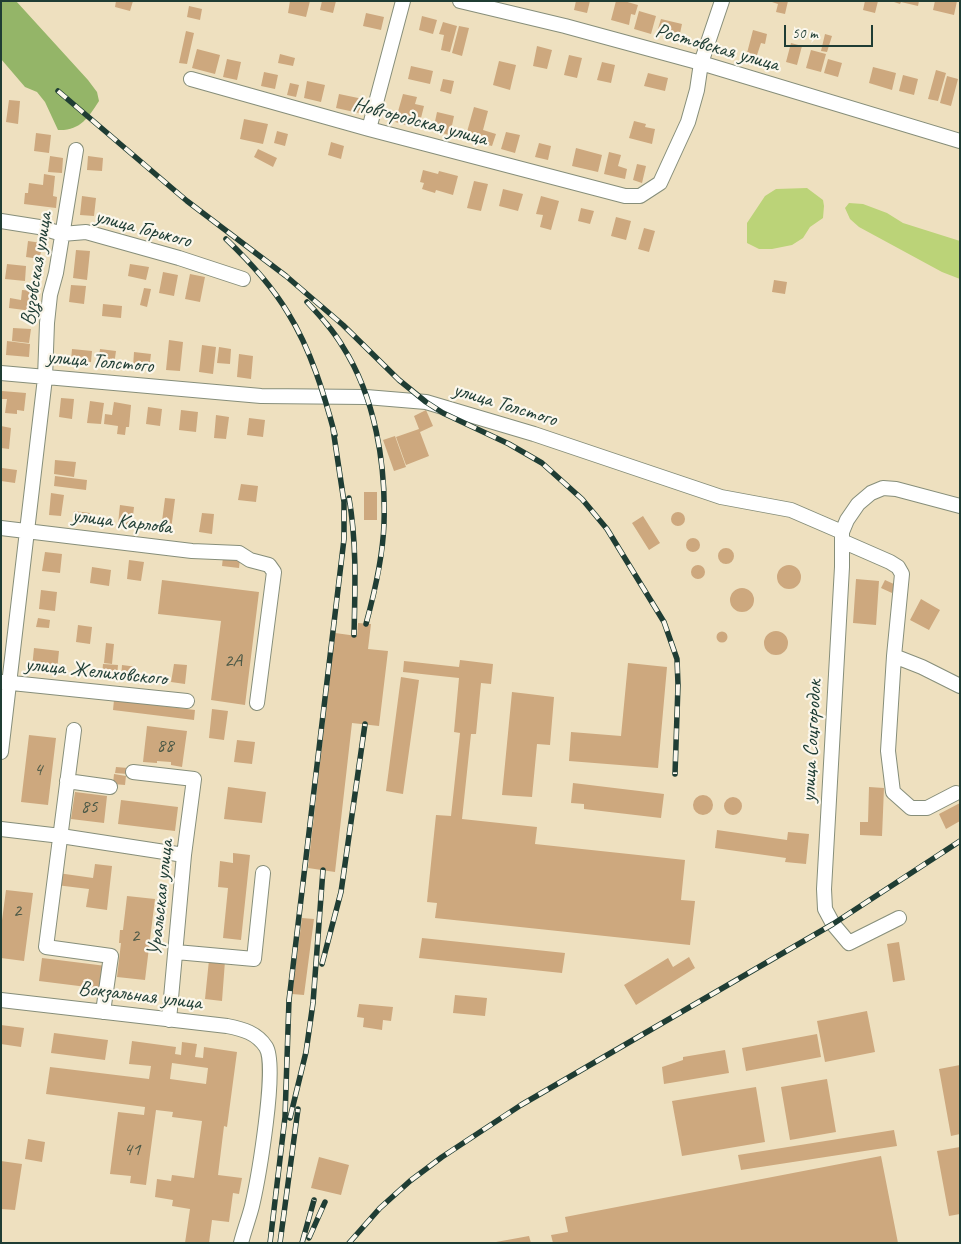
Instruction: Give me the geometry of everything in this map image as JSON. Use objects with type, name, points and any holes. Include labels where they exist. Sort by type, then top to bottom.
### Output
[{"type":"street","points":[[369,129],[403,1]]},
{"type":"street","name":"Ростовская улица","points":[[460,1],[565,26],[701,63],[960,141]]},
{"type":"street","points":[[701,63],[722,1]]},
{"type":"street","name":"Новгородская улица","points":[[191,79],[369,129],[625,196],[640,196],[660,183],[688,122],[697,90],[701,63]]},
{"type":"street","name":"Вузовская улица","points":[[1,752],[6,682],[27,531],[45,378],[47,323],[76,150]]},
{"type":"street","name":"улица Горького","points":[[1,221],[39,227],[62,234],[86,232],[179,258],[243,279]]},
{"type":"street","name":"улица Толстого","points":[[1,374],[261,396],[366,397],[426,402],[534,434],[721,497],[791,510],[898,567],[902,574],[894,656]]},
{"type":"street","points":[[842,536],[847,520],[858,504],[871,493],[883,488],[896,488],[960,506]]},
{"type":"street","name":"улица Карлова","points":[[1,528],[192,551],[239,553],[250,560],[269,565],[274,572],[257,703]]},
{"type":"street","name":"улица Соцгородок","points":[[842,536],[824,889],[825,909],[833,924],[849,943],[899,918]]},
{"type":"street","points":[[956,792],[927,808],[911,808],[893,792],[888,751],[894,656],[922,667],[960,686]]},
{"type":"street","name":"улица Желиховского","points":[[6,682],[187,702]]},
{"type":"street","points":[[74,730],[46,947],[111,956],[104,1012]]},
{"type":"street","name":"Уральская улица","points":[[133,772],[194,779],[184,855],[169,1020]]},
{"type":"street","points":[[67,781],[110,787]]},
{"type":"street","points":[[1,829],[61,836],[184,855]]},
{"type":"street","points":[[176,952],[254,959],[263,873]]},
{"type":"street","name":"Вокзальная улица","points":[[1,1000],[227,1026],[246,1030],[259,1038],[268,1048],[270,1078],[263,1142],[252,1206],[241,1243]]},
{"type":"green space","points":[[1,1],[16,1],[97,92],[99,101],[87,118],[78,126],[66,130],[58,130],[45,102],[37,92],[25,87],[1,59]]},
{"type":"green space","points":[[807,188],[823,200],[824,206],[823,218],[810,227],[803,238],[792,245],[772,249],[759,249],[747,243],[747,223],[765,196],[776,189]]},
{"type":"green space","points":[[849,203],[863,204],[887,213],[903,223],[960,241],[960,279],[942,272],[859,227],[850,219],[845,208]]},
{"type":"building","points":[[116,1],[133,1],[130,11],[115,7]]},
{"type":"building","points":[[290,1],[310,1],[306,17],[288,13]]},
{"type":"building","points":[[322,1],[336,1],[333,13],[320,10]]},
{"type":"building","points":[[576,1],[590,1],[587,13],[574,10]]},
{"type":"building","points":[[616,1],[638,5],[635,15],[631,14],[629,25],[611,20]]},
{"type":"building","points":[[769,1],[788,1],[785,14],[776,12],[778,4]]},
{"type":"building","points":[[865,1],[878,1],[875,13],[863,10]]},
{"type":"building","points":[[891,1],[919,1],[918,6]]},
{"type":"building","points":[[935,1],[957,1],[954,15],[933,10]]},
{"type":"building","points":[[189,6],[202,9],[200,20],[187,17]]},
{"type":"building","points":[[639,11],[656,16],[651,34],[634,29]]},
{"type":"building","points":[[366,13],[384,17],[381,30],[363,26]]},
{"type":"building","points":[[422,16],[437,20],[433,34],[419,30]]},
{"type":"building","points":[[661,19],[682,24],[679,38],[657,32]]},
{"type":"building","points":[[443,22],[457,26],[450,52],[441,50],[444,35],[439,34]]},
{"type":"building","points":[[459,26],[469,28],[462,56],[452,53]]},
{"type":"building","points":[[753,30],[767,34],[765,44],[761,43],[757,55],[747,53]]},
{"type":"building","points":[[186,31],[194,33],[187,64],[179,63]]},
{"type":"building","points":[[825,34],[832,36],[827,52],[821,51]]},
{"type":"building","points":[[791,43],[802,46],[797,65],[786,62]]},
{"type":"building","points":[[537,46],[552,50],[547,69],[533,66]]},
{"type":"building","points":[[197,49],[220,55],[215,74],[192,68]]},
{"type":"building","points":[[811,50],[826,54],[821,72],[806,68]]},
{"type":"building","points":[[280,54],[295,58],[293,66],[278,63]]},
{"type":"building","points":[[569,55],[582,58],[577,78],[564,75]]},
{"type":"building","points":[[227,59],[241,62],[237,80],[223,77]]},
{"type":"building","points":[[828,59],[842,63],[838,77],[824,73]]},
{"type":"building","points":[[499,61],[516,65],[510,90],[493,85]]},
{"type":"building","points":[[602,62],[615,65],[611,83],[597,80]]},
{"type":"building","points":[[411,66],[433,71],[430,84],[408,79]]},
{"type":"building","points":[[873,67],[896,73],[892,90],[869,83]]},
{"type":"building","points":[[936,70],[946,73],[938,101],[928,99]]},
{"type":"building","points":[[264,72],[278,75],[275,89],[261,86]]},
{"type":"building","points":[[648,73],[668,78],[665,91],[644,86]]},
{"type":"building","points":[[903,75],[918,79],[914,95],[899,91]]},
{"type":"building","points":[[947,76],[958,79],[951,106],[940,103]]},
{"type":"building","points":[[443,79],[454,81],[451,94],[440,91]]},
{"type":"building","points":[[307,81],[325,85],[321,102],[304,98]]},
{"type":"building","points":[[290,83],[299,85],[296,97],[287,95]]},
{"type":"building","points":[[339,94],[363,99],[359,113],[336,108]]},
{"type":"building","points":[[403,94],[417,97],[415,104],[424,106],[421,118],[412,116],[410,126],[395,122]]},
{"type":"building","points":[[9,100],[20,101],[18,124],[6,122]]},
{"type":"building","points":[[474,107],[488,111],[483,130],[496,134],[492,146],[465,139]]},
{"type":"building","points":[[437,112],[454,116],[450,135],[433,131]]},
{"type":"building","points":[[244,119],[268,124],[263,144],[240,139]]},
{"type":"building","points":[[634,121],[646,124],[645,127],[655,129],[652,144],[629,138]]},
{"type":"building","points":[[277,131],[288,134],[285,146],[274,143]]},
{"type":"building","points":[[506,132],[520,135],[515,153],[501,149]]},
{"type":"building","points":[[36,133],[51,135],[49,153],[34,151]]},
{"type":"building","points":[[331,142],[344,146],[341,159],[328,155]]},
{"type":"building","points":[[539,143],[551,146],[548,160],[535,157]]},
{"type":"building","points":[[576,148],[602,155],[598,172],[572,166]]},
{"type":"building","points":[[258,149],[277,158],[273,167],[254,157]]},
{"type":"building","points":[[609,152],[621,155],[618,166],[627,169],[625,179],[604,174]]},
{"type":"building","points":[[50,156],[63,158],[62,173],[48,172]]},
{"type":"building","points":[[88,156],[103,158],[102,171],[87,170]]},
{"type":"building","points":[[637,164],[646,166],[642,183],[633,180]]},
{"type":"building","points":[[423,170],[438,174],[439,171],[458,176],[453,195],[436,190],[435,193],[422,189],[424,183],[420,182]]},
{"type":"building","points":[[44,174],[55,176],[53,196],[57,197],[56,208],[24,204],[25,193],[28,193],[29,183],[43,185]]},
{"type":"building","points":[[474,181],[488,184],[481,211],[467,208]]},
{"type":"building","points":[[503,189],[523,194],[518,211],[499,206]]},
{"type":"building","points":[[82,196],[96,198],[94,216],[80,215]]},
{"type":"building","points":[[541,196],[559,201],[551,230],[540,227],[543,215],[536,214]]},
{"type":"building","points":[[581,208],[594,211],[590,224],[578,221]]},
{"type":"building","points":[[616,217],[631,221],[626,240],[611,236]]},
{"type":"building","points":[[644,228],[655,231],[649,252],[638,249]]},
{"type":"building","points":[[28,241],[42,243],[40,259],[26,257]]},
{"type":"building","points":[[76,250],[90,251],[87,280],[73,278]]},
{"type":"building","points":[[7,264],[26,266],[25,281],[5,279]]},
{"type":"building","points":[[130,264],[149,267],[146,280],[128,276]]},
{"type":"building","points":[[163,272],[178,275],[174,296],[159,293]]},
{"type":"building","points":[[190,274],[205,277],[200,302],[185,299]]},
{"type":"building","points":[[774,280],[787,282],[785,294],[772,292]]},
{"type":"building","points":[[71,285],[86,286],[84,304],[69,302]]},
{"type":"building","points":[[144,288],[151,289],[147,307],[140,305]]},
{"type":"building","points":[[22,290],[34,291],[32,311],[9,308],[10,298],[21,300]]},
{"type":"building","points":[[103,304],[122,306],[121,318],[102,316]]},
{"type":"building","points":[[13,328],[31,329],[29,343],[12,341]]},
{"type":"building","points":[[169,340],[183,342],[180,371],[166,370]]},
{"type":"building","points":[[7,341],[30,344],[29,357],[6,355]]},
{"type":"building","points":[[202,345],[216,347],[213,374],[199,372]]},
{"type":"building","points":[[219,347],[231,349],[230,364],[217,363]]},
{"type":"building","points":[[72,349],[92,351],[91,362],[71,360]]},
{"type":"building","points":[[100,349],[116,351],[114,365],[98,364]]},
{"type":"building","points":[[134,352],[151,354],[149,369],[133,367]]},
{"type":"building","points":[[239,354],[253,356],[251,379],[237,377]]},
{"type":"building","points":[[2,391],[26,393],[24,411],[17,410],[17,414],[5,413],[7,399],[1,399]]},
{"type":"building","points":[[61,398],[74,399],[72,419],[59,417]]},
{"type":"building","points":[[90,401],[104,403],[101,424],[87,423]]},
{"type":"building","points":[[114,402],[131,405],[129,427],[126,427],[125,435],[117,434],[118,426],[104,424],[105,414],[112,415]]},
{"type":"building","points":[[148,407],[162,409],[160,426],[146,424]]},
{"type":"building","points":[[181,410],[198,412],[196,432],[179,430]]},
{"type":"building","points":[[426,410],[433,426],[420,432],[429,456],[406,465],[396,437],[419,429],[414,416]]},
{"type":"building","points":[[216,415],[229,417],[226,439],[214,438]]},
{"type":"building","points":[[249,418],[265,420],[263,437],[247,435]]},
{"type":"building","points":[[1,426],[11,428],[9,449],[1,448]]},
{"type":"building","points":[[395,436],[406,467],[394,471],[383,440]]},
{"type":"building","points":[[55,460],[76,462],[74,477],[54,474]]},
{"type":"building","points":[[2,468],[17,470],[15,483],[1,481]]},
{"type":"building","points":[[55,476],[87,480],[86,490],[54,486]]},
{"type":"building","points":[[241,484],[258,486],[256,502],[238,500]]},
{"type":"building","points":[[364,492],[377,492],[377,520],[364,520]]},
{"type":"building","points":[[51,493],[64,495],[61,516],[49,515]]},
{"type":"building","points":[[165,498],[175,499],[171,530],[161,529]]},
{"type":"building","points":[[120,505],[134,507],[132,525],[118,524]]},
{"type":"building","points":[[74,511],[90,513],[89,521],[73,519]]},
{"type":"building","points":[[678,512],[683,514],[685,519],[683,524],[678,526],[673,524],[671,519],[673,514]]},
{"type":"building","points":[[202,513],[214,514],[212,534],[199,532]]},
{"type":"building","points":[[643,516],[660,543],[649,550],[632,523]]},
{"type":"building","points":[[693,538],[698,540],[700,545],[698,550],[693,552],[688,550],[686,545],[688,540]]},
{"type":"building","points":[[726,548],[732,550],[734,556],[732,562],[726,564],[720,562],[718,556],[720,550]]},
{"type":"building","points":[[45,552],[62,554],[60,573],[42,571]]},
{"type":"building","points":[[223,557],[240,559],[239,568],[222,566]]},
{"type":"building","points":[[129,560],[144,562],[141,581],[127,579]]},
{"type":"building","points":[[695,565],[701,565],[705,572],[701,579],[695,579],[691,575],[691,569]]},
{"type":"building","points":[[789,565],[794,566],[800,572],[800,582],[794,588],[789,589],[784,588],[778,582],[777,577],[778,572],[784,566]]},
{"type":"building","points":[[92,567],[111,570],[109,586],[90,583]]},
{"type":"building","points":[[856,579],[879,581],[876,625],[853,623]]},
{"type":"building","points":[[162,580],[259,592],[245,705],[211,700],[221,621],[158,614]]},
{"type":"building","points":[[885,580],[896,585],[892,593],[881,588]]},
{"type":"building","points":[[742,588],[747,589],[753,595],[753,605],[747,611],[742,612],[737,611],[731,605],[730,600],[731,595],[737,589]]},
{"type":"building","points":[[41,590],[57,592],[55,611],[39,609]]},
{"type":"building","points":[[921,599],[940,610],[929,630],[910,620]]},
{"type":"building","points":[[38,618],[50,620],[49,628],[36,627]]},
{"type":"building","points":[[358,623],[371,624],[368,649],[388,651],[379,726],[352,723],[335,872],[308,868],[335,633],[357,636]]},
{"type":"building","points":[[78,625],[92,627],[90,644],[76,642]]},
{"type":"building","points":[[722,631],[728,637],[722,643],[716,637]]},
{"type":"building","points":[[776,631],[785,634],[788,643],[785,652],[776,655],[767,652],[764,643],[767,634]]},
{"type":"building","points":[[106,643],[114,644],[112,664],[104,663]]},
{"type":"building","points":[[34,648],[59,651],[57,671],[32,668]]},
{"type":"building","points":[[460,660],[493,664],[491,684],[481,683],[476,734],[471,734],[462,819],[537,827],[535,844],[685,860],[681,900],[695,901],[690,945],[435,918],[437,903],[427,902],[436,815],[451,816],[460,733],[454,732],[459,678],[403,672],[404,661],[459,667]]},
{"type":"building","points":[[628,663],[667,667],[658,768],[569,761],[571,732],[621,736]]},
{"type":"building","points":[[103,664],[118,665],[117,677],[102,675]]},
{"type":"building","points":[[174,664],[187,665],[185,684],[171,682]]},
{"type":"building","points":[[122,665],[137,667],[136,679],[121,677]]},
{"type":"building","points":[[401,677],[419,680],[403,794],[386,791]]},
{"type":"building","points":[[512,692],[554,697],[550,745],[537,744],[532,797],[502,795]]},
{"type":"building","points":[[114,700],[195,710],[194,720],[113,710]]},
{"type":"building","points":[[212,709],[228,711],[224,740],[209,738]]},
{"type":"building","points":[[147,726],[187,731],[182,767],[171,765],[171,762],[143,762]]},
{"type":"building","points":[[29,735],[56,738],[48,805],[21,802]]},
{"type":"building","points":[[237,740],[255,742],[252,764],[234,762]]},
{"type":"building","points":[[116,767],[128,768],[127,774],[115,773]]},
{"type":"building","points":[[114,774],[126,776],[125,785],[113,784]]},
{"type":"building","points":[[573,783],[664,794],[661,818],[584,809],[584,804],[571,803]]},
{"type":"building","points":[[228,787],[266,792],[262,823],[224,819]]},
{"type":"building","points":[[869,787],[884,788],[882,836],[860,835],[860,822],[868,822]]},
{"type":"building","points":[[75,792],[107,796],[104,823],[71,819]]},
{"type":"building","points":[[703,795],[710,798],[713,805],[710,812],[703,815],[696,812],[693,805],[696,798]]},
{"type":"building","points":[[729,797],[737,797],[742,802],[740,813],[729,815],[724,810],[724,802]]},
{"type":"building","points":[[121,800],[178,807],[175,831],[118,824]]},
{"type":"building","points":[[960,803],[960,821],[946,829],[939,814]]},
{"type":"building","points":[[717,830],[787,840],[788,832],[809,834],[806,864],[785,862],[786,858],[715,848]]},
{"type":"building","points":[[233,853],[250,855],[241,940],[223,938],[228,888],[218,887],[220,861],[233,863]]},
{"type":"building","points":[[95,864],[112,866],[107,910],[86,907],[89,889],[56,885],[58,873],[93,878]]},
{"type":"building","points":[[6,890],[33,893],[24,961],[1,958],[1,928]]},
{"type":"building","points":[[127,896],[155,899],[145,980],[117,977],[121,943],[119,943],[120,930],[123,930]]},
{"type":"building","points":[[302,918],[314,919],[304,995],[292,994]]},
{"type":"building","points":[[422,938],[565,953],[562,973],[419,958]]},
{"type":"building","points":[[899,942],[905,980],[893,982],[887,944]]},
{"type":"building","points":[[689,957],[695,968],[636,1005],[624,985],[668,958],[673,967]]},
{"type":"building","points":[[42,958],[106,966],[103,989],[39,981]]},
{"type":"building","points":[[209,960],[225,961],[222,1001],[205,999]]},
{"type":"building","points":[[455,995],[487,998],[485,1016],[453,1013]]},
{"type":"building","points":[[359,1004],[393,1007],[391,1021],[383,1020],[382,1030],[363,1027],[364,1018],[357,1017]]},
{"type":"building","points":[[867,1011],[875,1052],[825,1062],[817,1021]]},
{"type":"building","points":[[1,1025],[24,1028],[21,1047],[1,1044]]},
{"type":"building","points":[[54,1033],[108,1040],[105,1060],[51,1053]]},
{"type":"building","points":[[817,1034],[821,1057],[746,1071],[742,1048]]},
{"type":"building","points":[[132,1041],[176,1047],[175,1054],[181,1055],[182,1042],[197,1044],[195,1057],[203,1058],[204,1047],[237,1052],[227,1127],[224,1126],[218,1175],[242,1178],[239,1194],[233,1193],[229,1222],[212,1220],[209,1243],[185,1243],[190,1209],[172,1206],[173,1200],[155,1197],[157,1179],[171,1181],[172,1175],[194,1178],[202,1121],[172,1117],[173,1112],[156,1110],[146,1185],[130,1183],[131,1176],[110,1174],[118,1112],[144,1115],[145,1107],[46,1094],[50,1067],[149,1079],[151,1066],[129,1064]],"holes":[[[172,1063],[208,1068],[206,1084],[170,1079]]]},
{"type":"building","points":[[725,1050],[729,1073],[664,1084],[662,1067],[683,1060],[683,1057]]},
{"type":"building","points":[[960,1065],[960,1134],[951,1136],[939,1069]]},
{"type":"building","points":[[827,1079],[836,1132],[790,1140],[781,1087]]},
{"type":"building","points":[[756,1087],[765,1142],[682,1156],[672,1101]]},
{"type":"building","points":[[894,1130],[897,1146],[741,1170],[738,1155]]},
{"type":"building","points":[[28,1139],[45,1142],[42,1162],[25,1159]]},
{"type":"building","points":[[960,1147],[960,1214],[949,1216],[937,1151]]},
{"type":"building","points":[[881,1156],[898,1243],[553,1243],[551,1235],[568,1232],[565,1217]]},
{"type":"building","points":[[319,1157],[349,1165],[341,1195],[311,1188]]},
{"type":"building","points":[[1,1161],[22,1164],[15,1210],[1,1209]]},
{"type":"building","points":[[529,1236],[531,1243],[496,1243],[496,1242]]},
{"type":"railway","points":[[58,91],[187,201],[286,276],[343,325],[399,380],[426,402],[443,413],[509,444],[542,463],[582,499],[607,529],[664,622],[677,659],[675,774]]},
{"type":"railway","points":[[226,239],[252,265],[282,303],[296,327],[316,372],[335,435]]},
{"type":"railway","points":[[307,302],[335,335],[354,366],[371,409],[376,432],[383,478],[384,523],[378,574],[366,624]]},
{"type":"railway","points":[[270,1243],[285,1117],[289,1000],[344,539],[344,502],[333,429]]},
{"type":"railway","points":[[349,498],[354,550],[354,635]]},
{"type":"railway","points":[[322,964],[341,892],[365,724]]},
{"type":"railway","points":[[349,1243],[380,1208],[410,1181],[442,1157],[521,1105],[833,924],[960,841]]},
{"type":"railway","points":[[290,1118],[306,1052],[313,1003],[323,870]]},
{"type":"railway","points":[[280,1243],[298,1109]]},
{"type":"railway","points":[[302,1243],[314,1200]]},
{"type":"railway","points":[[309,1238],[325,1202]]}]
